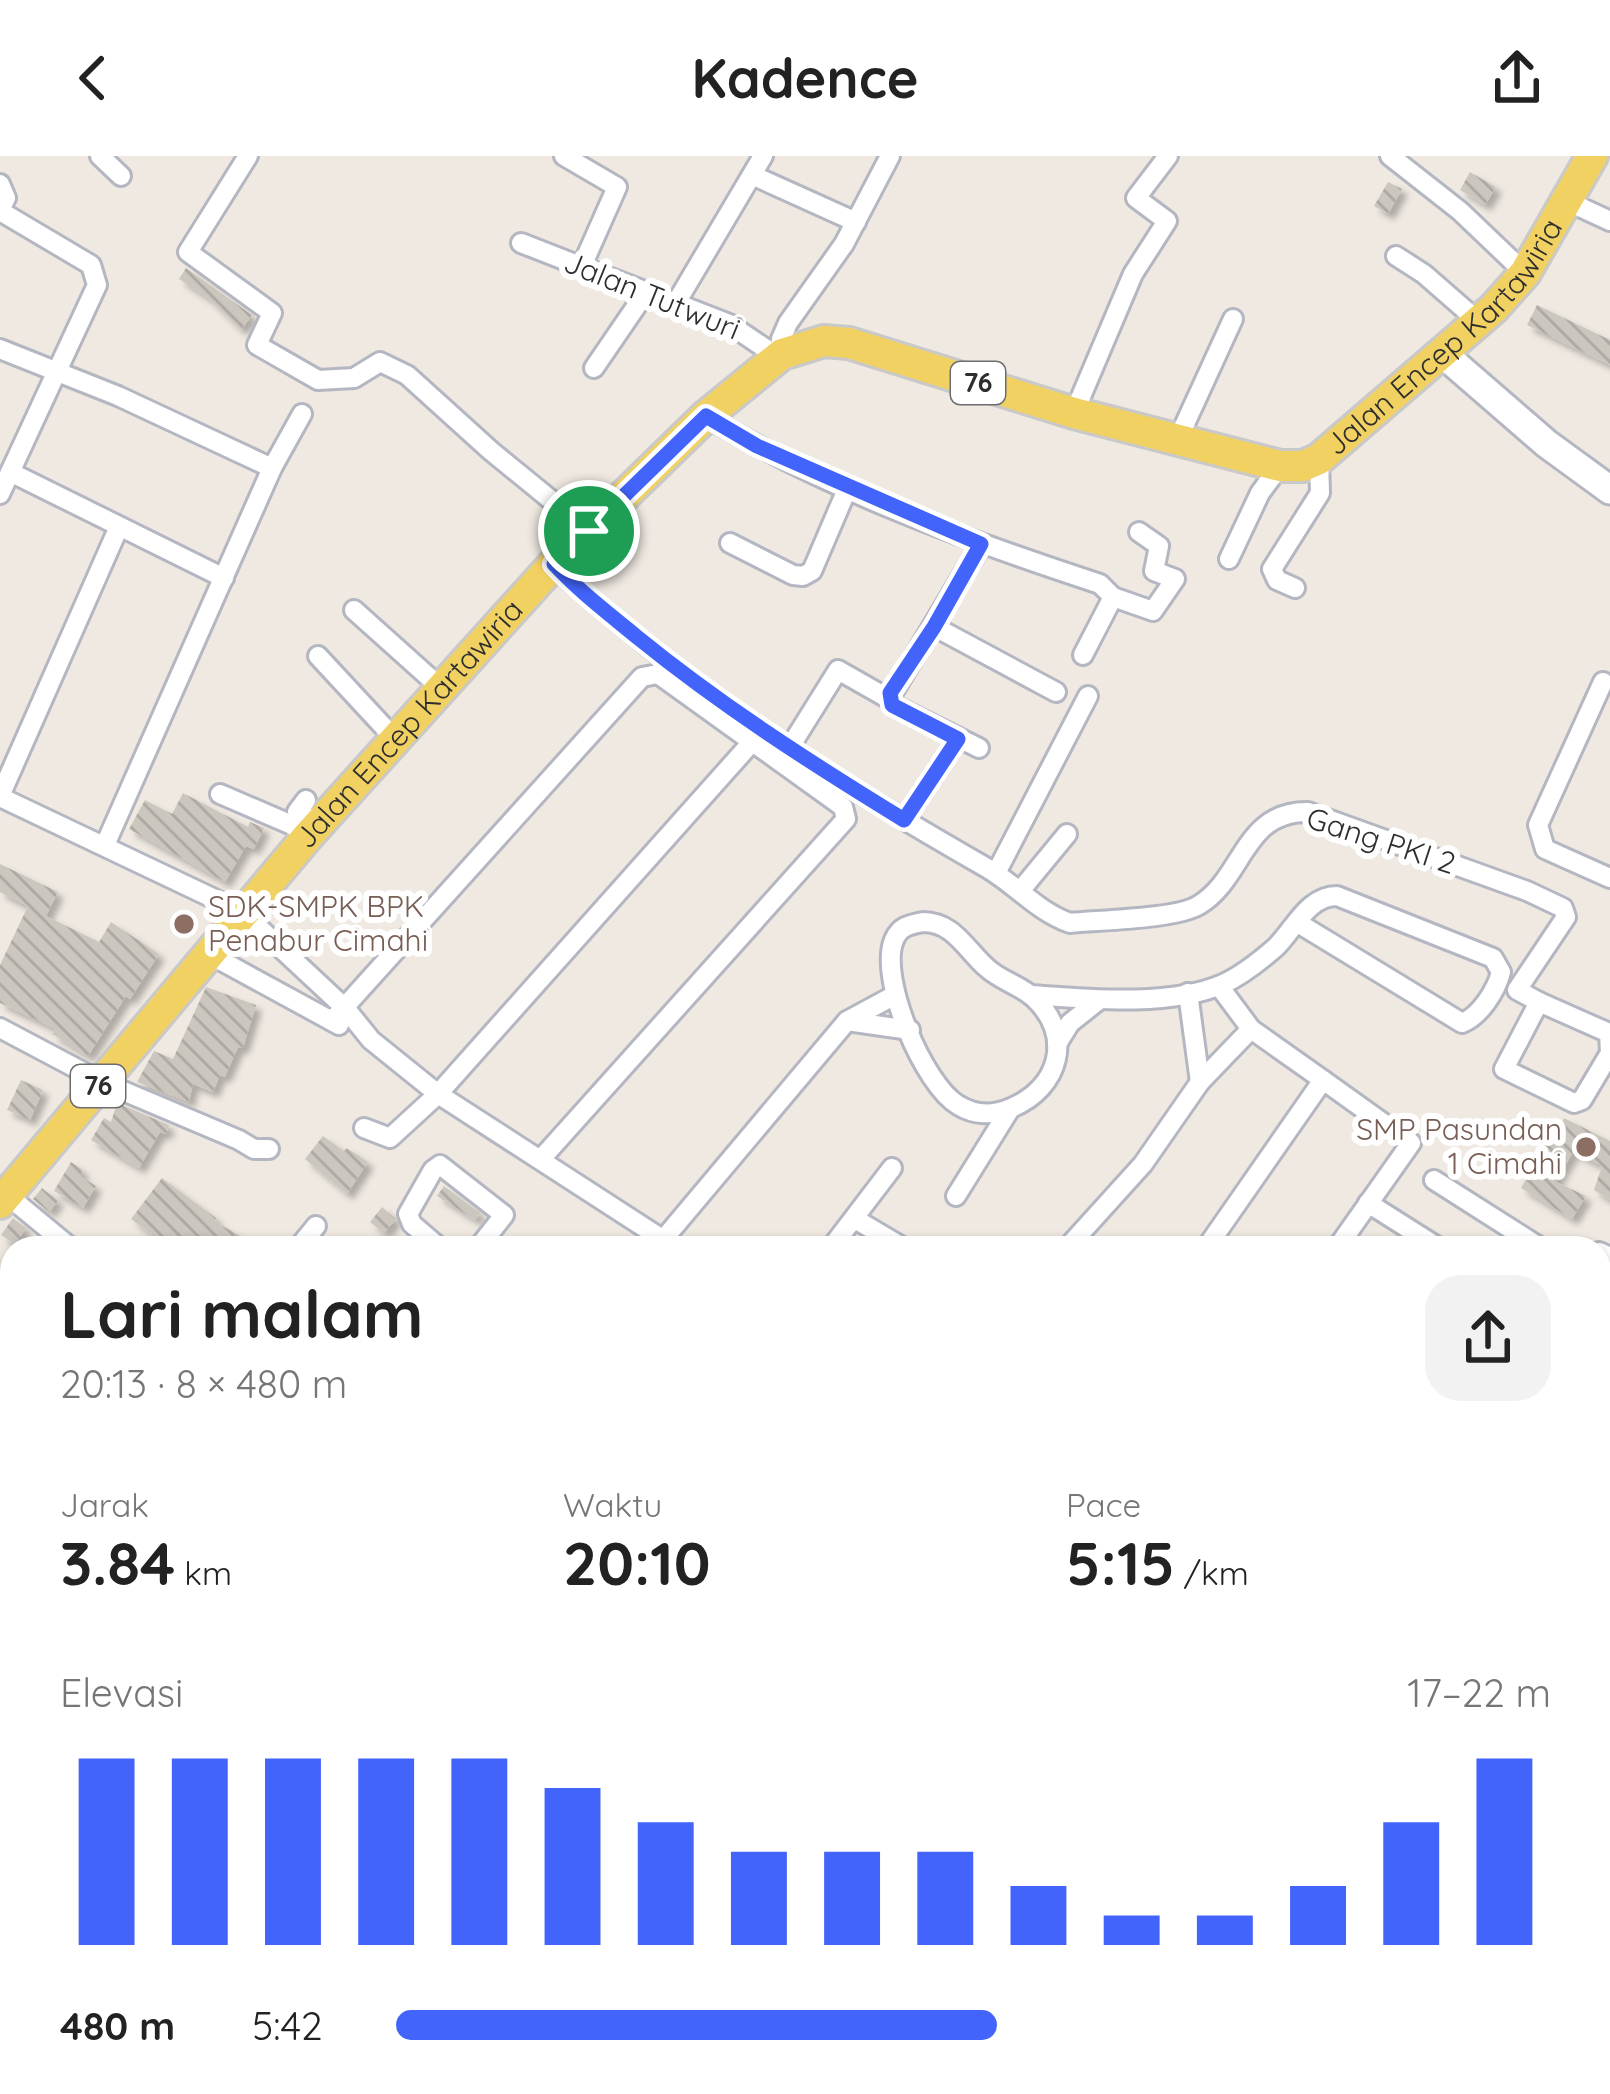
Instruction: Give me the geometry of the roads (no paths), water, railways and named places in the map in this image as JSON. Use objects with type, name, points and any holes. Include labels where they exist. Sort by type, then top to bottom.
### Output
[{"type":"main road","name":"Jalan Encep Kartawiria","points":[[4,1199],[242,912],[311,820],[395,739],[551,567],[706,416],[780,356],[824,341],[849,343],[1074,413],[1280,466],[1303,466],[1319,460],[1479,322],[1525,273],[1592,156]]},
{"type":"main road","points":[[1442,353],[1546,444],[1608,489]]},
{"type":"street","points":[[100,156],[122,176]]},
{"type":"street","points":[[248,156],[188,251],[272,313],[257,345],[318,380],[354,378],[380,362],[407,375],[490,451],[589,531]]},
{"type":"street","points":[[564,156],[616,187],[582,266]]},
{"type":"street","points":[[676,303],[763,156]]},
{"type":"street","points":[[780,356],[788,323],[856,222],[890,156]]},
{"type":"street","points":[[1074,413],[1132,274],[1167,221],[1136,198],[1168,156]]},
{"type":"street","points":[[1390,156],[1416,163],[1525,273]]},
{"type":"street","points":[[752,175],[856,222]]},
{"type":"street","points":[[0,184],[6,199],[0,210],[91,265],[98,285],[0,494]]},
{"type":"street","points":[[1568,201],[1610,221]]},
{"type":"street","name":"Jalan Tutwuri","points":[[521,243],[748,334],[780,356]]},
{"type":"street","points":[[1396,256],[1479,322]]},
{"type":"street","points":[[594,368],[646,292]]},
{"type":"street","points":[[1178,439],[1233,320]]},
{"type":"street","points":[[0,349],[272,469]]},
{"type":"street","points":[[105,845],[272,469],[302,414]]},
{"type":"street","points":[[706,416],[757,446],[848,487],[981,544],[1100,584],[1112,597],[1153,610],[1175,579],[1154,571],[1159,546],[1139,532]]},
{"type":"street","points":[[1294,588],[1277,580],[1273,569],[1320,493],[1319,460]]},
{"type":"street","points":[[1228,559],[1260,493],[1280,466]]},
{"type":"street","points":[[10,472],[224,578]]},
{"type":"street","points":[[730,543],[803,576],[812,571],[848,487]]},
{"type":"street","points":[[118,529],[0,797],[242,912],[339,1015],[438,1094],[651,1236]]},
{"type":"street","points":[[890,699],[981,544]]},
{"type":"street","name":"Gang PKI 2","points":[[551,567],[706,693],[788,750],[996,873],[1052,917],[1070,923],[1188,911],[1210,896],[1264,824],[1308,812],[1527,891],[1566,912],[1527,996]]},
{"type":"street","points":[[1083,655],[1112,597]]},
{"type":"street","points":[[354,610],[441,688]]},
{"type":"street","points":[[934,627],[1056,692]]},
{"type":"street","points":[[318,656],[395,739]]},
{"type":"street","points":[[788,750],[838,670],[890,699],[892,705],[979,748]]},
{"type":"street","points":[[339,1015],[642,677],[658,674],[843,807],[846,820],[541,1159]]},
{"type":"street","points":[[1603,682],[1538,825],[1538,836],[1545,849],[1610,878]]},
{"type":"street","points":[[996,873],[1088,696]]},
{"type":"street","points":[[904,820],[958,739]]},
{"type":"street","points":[[364,1128],[390,1138],[438,1094],[752,742]]},
{"type":"street","points":[[220,794],[292,825],[311,820]]},
{"type":"street","points":[[1020,891],[1067,834]]},
{"type":"street","points":[[1031,995],[1099,1000],[1219,986],[1261,960],[1307,908],[1324,896],[1337,896],[1493,958],[1501,972],[1474,1018],[1462,1023],[1298,923]]},
{"type":"street","points":[[1057,1045],[1047,1013],[1031,995],[992,973],[948,927],[923,922],[905,926],[895,937],[891,952],[895,995],[910,1030],[932,1079],[954,1103],[972,1112],[991,1114],[1026,1100],[1052,1074],[1057,1045],[1070,1023],[1099,1000]]},
{"type":"street","points":[[207,953],[339,1015]]},
{"type":"street","points":[[1219,986],[1251,1029],[1411,1143],[1345,1236]]},
{"type":"street","points":[[1188,993],[1200,1082]]},
{"type":"street","points":[[671,1236],[848,1021],[895,995]]},
{"type":"street","points":[[1527,996],[1609,1033],[1610,1054],[1582,1100],[1567,1103],[1504,1069],[1527,996]]},
{"type":"street","points":[[848,1021],[910,1030]]},
{"type":"street","points":[[1078,1236],[1143,1164],[1200,1082],[1251,1029]]},
{"type":"street","points":[[3,1034],[249,1147],[269,1149]]},
{"type":"street","points":[[1214,1236],[1323,1080]]},
{"type":"street","points":[[956,1196],[1010,1109]]},
{"type":"street","points":[[426,1236],[408,1214],[433,1170],[440,1166],[504,1215],[487,1236]]},
{"type":"street","points":[[841,1236],[892,1168]]},
{"type":"street","points":[[1434,1180],[1522,1236]]},
{"type":"street","points":[[4,1199],[55,1236]]},
{"type":"street","points":[[1368,1203],[1420,1236]]},
{"type":"street","points":[[855,1220],[883,1236]]},
{"type":"street","points":[[308,1236],[316,1226]]},
{"type":"place","name":"SDK-SMPK BPK Penabur Cimahi","points":[[184,924]]},
{"type":"place","name":"SMP Pasundan 1 Cimahi","points":[[1586,1147]]}]
